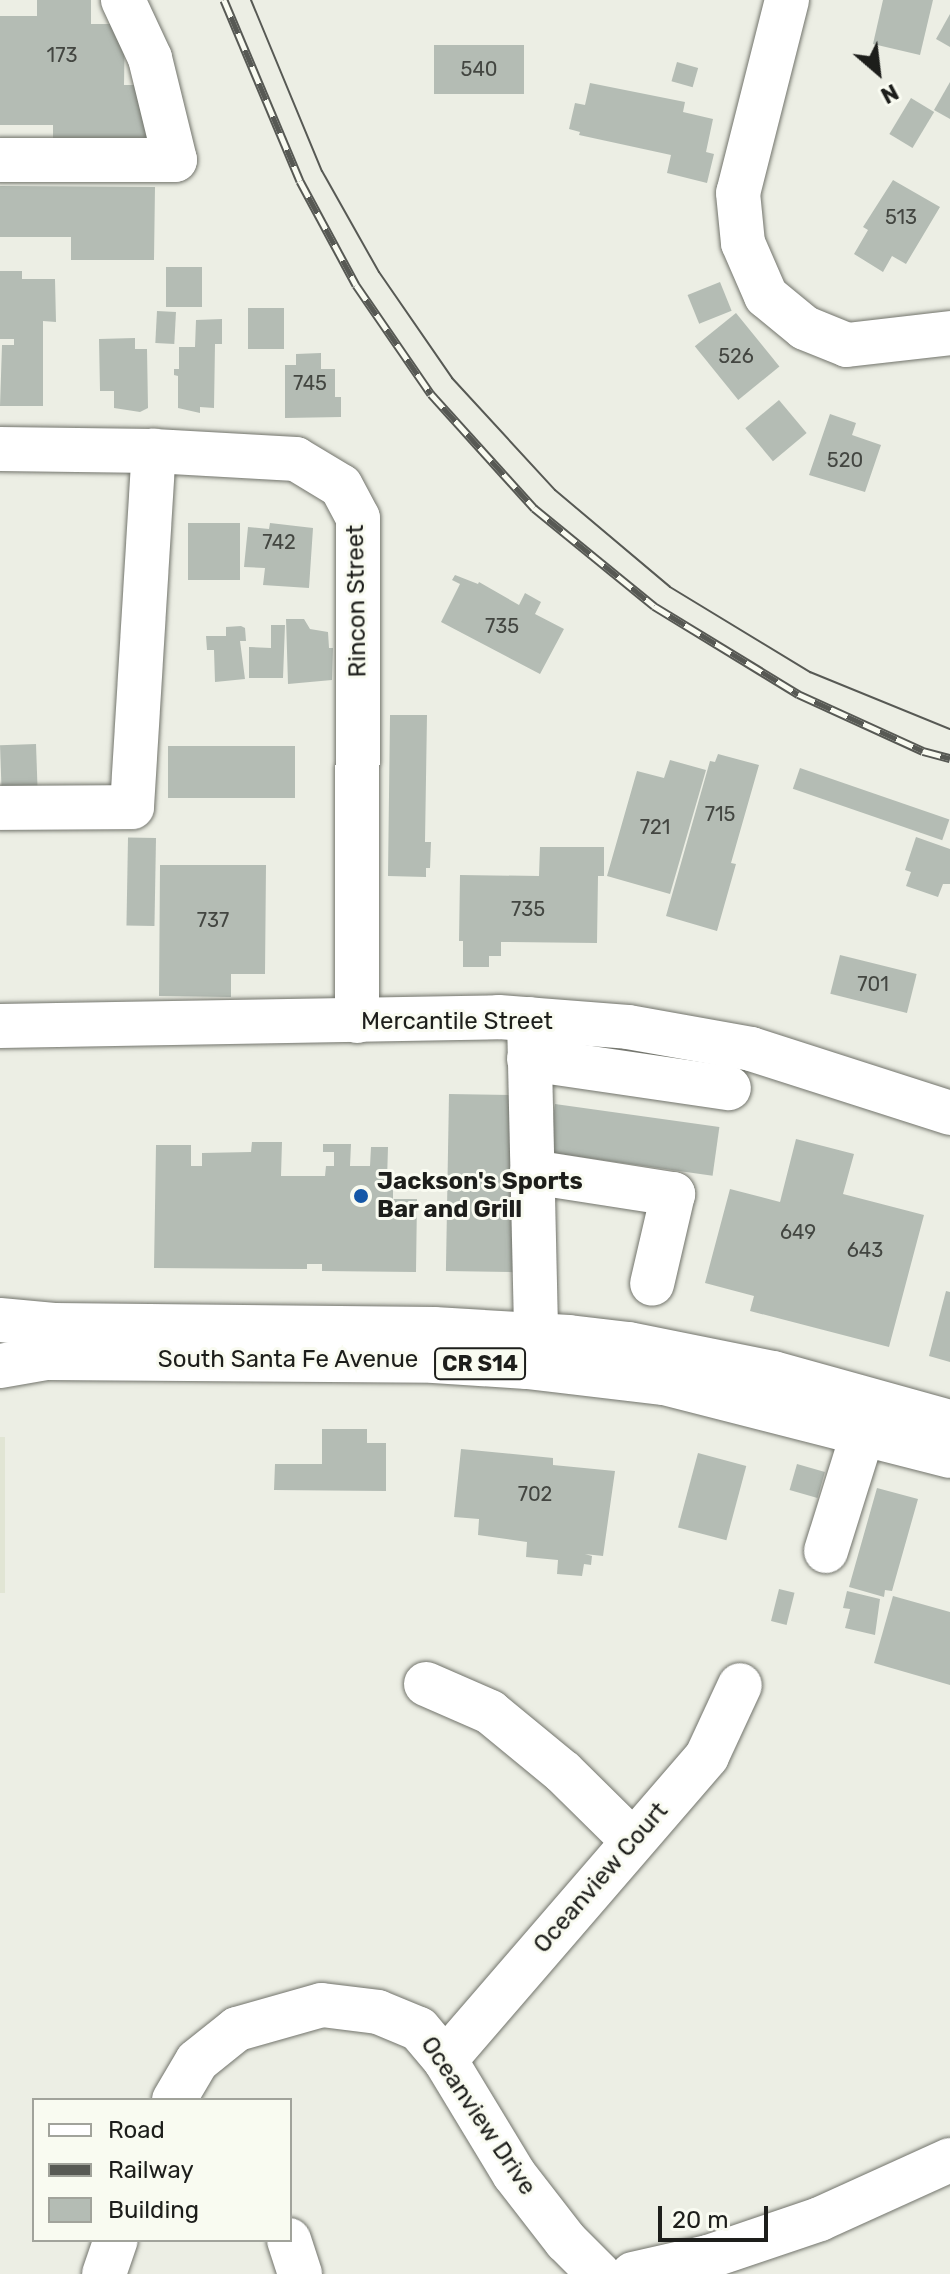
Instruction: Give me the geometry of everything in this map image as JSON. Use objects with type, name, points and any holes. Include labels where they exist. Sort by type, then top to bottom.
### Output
[{"type":"street","points":[[0,160],[175,160],[150,58],[123,0]]},
{"type":"street","points":[[787,0],[738,193],[743,243],[766,296],[805,328],[847,345],[950,333]]},
{"type":"street","name":"Rincon Street","points":[[0,449],[154,451],[296,459],[341,486],[358,518],[357,1021]]},
{"type":"street","points":[[0,808],[132,807],[154,451]]},
{"type":"street","name":"Mercantile Street","points":[[0,1026],[357,1021],[529,1039],[628,1027],[751,1049],[950,1113]]},
{"type":"street","points":[[536,1335],[529,1039],[729,1088]]},
{"type":"street","points":[[532,1172],[673,1194],[652,1284]]},
{"type":"street","name":"South Santa Fe Avenue","points":[[0,1320],[31,1325],[434,1329],[629,1344],[705,1358],[950,1422]]},
{"type":"street","name":"South Santa Fe Avenue","points":[[0,1366],[47,1358],[434,1361],[527,1367],[664,1383],[950,1456]]},
{"type":"street","points":[[826,1551],[863,1433]]},
{"type":"street","points":[[426,1684],[490,1712],[563,1772],[633,1841]]},
{"type":"street","name":"Oceanview Court","points":[[445,2060],[707,1756],[740,1685]]},
{"type":"street","name":"Oceanview Drive","points":[[175,2098],[197,2061],[237,2029],[322,2005],[378,2012],[419,2029],[445,2060],[514,2174],[566,2241],[599,2274]]},
{"type":"street","points":[[633,2274],[708,2257],[820,2219],[950,2160]]},
{"type":"street","points":[[104,2274],[115,2242]]},
{"type":"street","points":[[290,2242],[300,2274]]},
{"type":"shaded area","points":[[0,1437],[5,1437],[5,1593],[0,1593]]},
{"type":"building","points":[[37,0],[91,0],[91,24],[125,24],[124,85],[150,85],[150,156],[53,156],[53,125],[0,125],[0,16],[37,16]]},
{"type":"building","points":[[883,0],[933,0],[920,55],[873,44]]},
{"type":"building","points":[[950,14],[950,47],[936,39]]},
{"type":"building","points":[[434,45],[524,45],[524,94],[434,94]]},
{"type":"building","points":[[677,62],[698,68],[693,87],[671,81]]},
{"type":"building","points":[[950,82],[950,119],[934,110]]},
{"type":"building","points":[[590,83],[685,102],[683,112],[713,119],[706,152],[714,154],[707,183],[667,173],[671,155],[579,135],[580,132],[569,129],[575,103],[585,105]]},
{"type":"building","points":[[911,98],[934,112],[913,148],[889,134]]},
{"type":"building","points":[[893,180],[940,207],[906,264],[892,256],[883,272],[854,254],[868,230],[863,227]]},
{"type":"building","points":[[0,186],[155,187],[154,260],[71,260],[71,237],[0,237]]},
{"type":"building","points":[[166,267],[202,267],[202,307],[166,307]]},
{"type":"building","points":[[0,271],[22,271],[22,279],[55,279],[56,322],[43,321],[43,406],[0,406],[2,345],[14,345],[14,339],[0,339]]},
{"type":"building","points":[[720,282],[732,311],[699,324],[688,295]]},
{"type":"building","points":[[248,308],[284,308],[284,349],[248,349]]},
{"type":"building","points":[[157,311],[176,312],[174,344],[155,343]]},
{"type":"building","points":[[736,313],[779,367],[738,400],[695,346]]},
{"type":"building","points":[[222,319],[222,344],[215,344],[214,408],[200,407],[200,413],[178,408],[178,376],[174,375],[174,369],[179,369],[179,347],[195,347],[196,320]]},
{"type":"building","points":[[135,338],[135,349],[147,349],[148,408],[140,412],[114,408],[114,391],[100,391],[99,339]]},
{"type":"building","points":[[321,353],[321,369],[335,369],[335,397],[341,397],[341,417],[285,418],[285,365],[296,365],[296,354]]},
{"type":"building","points":[[779,400],[807,433],[773,461],[745,428]]},
{"type":"building","points":[[830,414],[856,423],[852,435],[881,445],[865,492],[809,475]]},
{"type":"building","points":[[188,523],[240,523],[240,580],[188,580]]},
{"type":"building","points":[[270,523],[313,528],[309,588],[263,585],[265,568],[244,567],[248,527],[269,529]]},
{"type":"building","points":[[455,575],[479,582],[519,605],[525,593],[541,602],[535,614],[564,629],[540,674],[441,622],[460,584],[452,580]]},
{"type":"building","points":[[286,619],[304,619],[310,629],[328,632],[329,648],[333,648],[332,680],[288,684]]},
{"type":"building","points":[[271,625],[285,625],[283,678],[249,678],[249,647],[271,648]]},
{"type":"building","points":[[226,627],[245,628],[246,641],[240,641],[245,679],[215,682],[214,650],[207,650],[206,636],[226,636]]},
{"type":"building","points":[[390,715],[427,715],[425,842],[431,842],[430,868],[426,868],[426,877],[388,876]]},
{"type":"building","points":[[36,744],[38,805],[2,806],[0,745]]},
{"type":"building","points":[[168,746],[295,746],[295,798],[168,798]]},
{"type":"building","points":[[718,754],[759,765],[731,863],[736,864],[717,931],[666,916],[710,761],[715,762]]},
{"type":"building","points":[[670,760],[706,770],[670,894],[607,876],[637,771],[664,778]]},
{"type":"building","points":[[800,768],[949,819],[942,840],[793,789]]},
{"type":"building","points":[[916,837],[950,849],[950,884],[943,884],[938,897],[906,886],[911,872],[905,870]]},
{"type":"building","points":[[128,838],[156,838],[154,926],[126,925]]},
{"type":"building","points":[[540,847],[604,847],[604,876],[598,876],[597,943],[501,942],[501,956],[489,956],[489,967],[463,967],[463,941],[459,941],[460,875],[539,876]]},
{"type":"building","points":[[160,865],[266,865],[265,974],[231,974],[231,997],[159,996]]},
{"type":"building","points":[[840,955],[917,974],[907,1013],[830,994]]},
{"type":"building","points":[[449,1094],[517,1095],[514,1272],[446,1271]]},
{"type":"building","points":[[555,1104],[719,1127],[713,1176],[548,1153]]},
{"type":"building","points":[[796,1139],[854,1154],[843,1194],[924,1215],[889,1347],[750,1311],[754,1296],[705,1283],[730,1189],[780,1202]]},
{"type":"building","points":[[252,1142],[282,1142],[281,1176],[325,1176],[326,1166],[334,1166],[334,1152],[323,1152],[323,1144],[351,1144],[350,1166],[370,1166],[371,1147],[388,1147],[387,1181],[393,1181],[393,1199],[417,1199],[416,1272],[322,1271],[322,1264],[307,1264],[307,1269],[154,1268],[156,1145],[191,1145],[191,1166],[202,1166],[202,1153],[251,1152]]},
{"type":"building","points":[[946,1291],[950,1292],[950,1362],[929,1356]]},
{"type":"building","points":[[322,1429],[367,1429],[367,1443],[386,1443],[386,1491],[274,1490],[275,1464],[322,1464]]},
{"type":"building","points":[[461,1449],[553,1458],[553,1465],[615,1471],[603,1556],[585,1554],[592,1556],[591,1565],[584,1564],[582,1576],[557,1574],[558,1560],[526,1557],[527,1542],[478,1535],[479,1519],[454,1517]]},
{"type":"building","points":[[698,1453],[746,1466],[726,1540],[678,1527]]},
{"type":"building","points":[[797,1464],[825,1472],[817,1498],[790,1490]]},
{"type":"building","points":[[877,1488],[918,1499],[892,1591],[885,1590],[884,1597],[849,1587]]},
{"type":"building","points":[[779,1589],[795,1593],[787,1625],[771,1621]]},
{"type":"building","points":[[847,1591],[880,1599],[875,1635],[845,1628],[850,1609],[843,1608]]},
{"type":"building","points":[[893,1596],[950,1612],[950,1685],[874,1663]]},
{"type":"tram line","points":[[251,0],[322,171],[379,272],[452,378],[555,490],[670,587],[810,672],[950,729]]},
{"type":"railway","points":[[224,0],[300,181],[356,285],[431,394],[534,508],[654,606],[798,694],[923,751],[950,758]]},
{"type":"place","name":"Jackson's Sports Bar and Grill","points":[[361,1196]]}]
